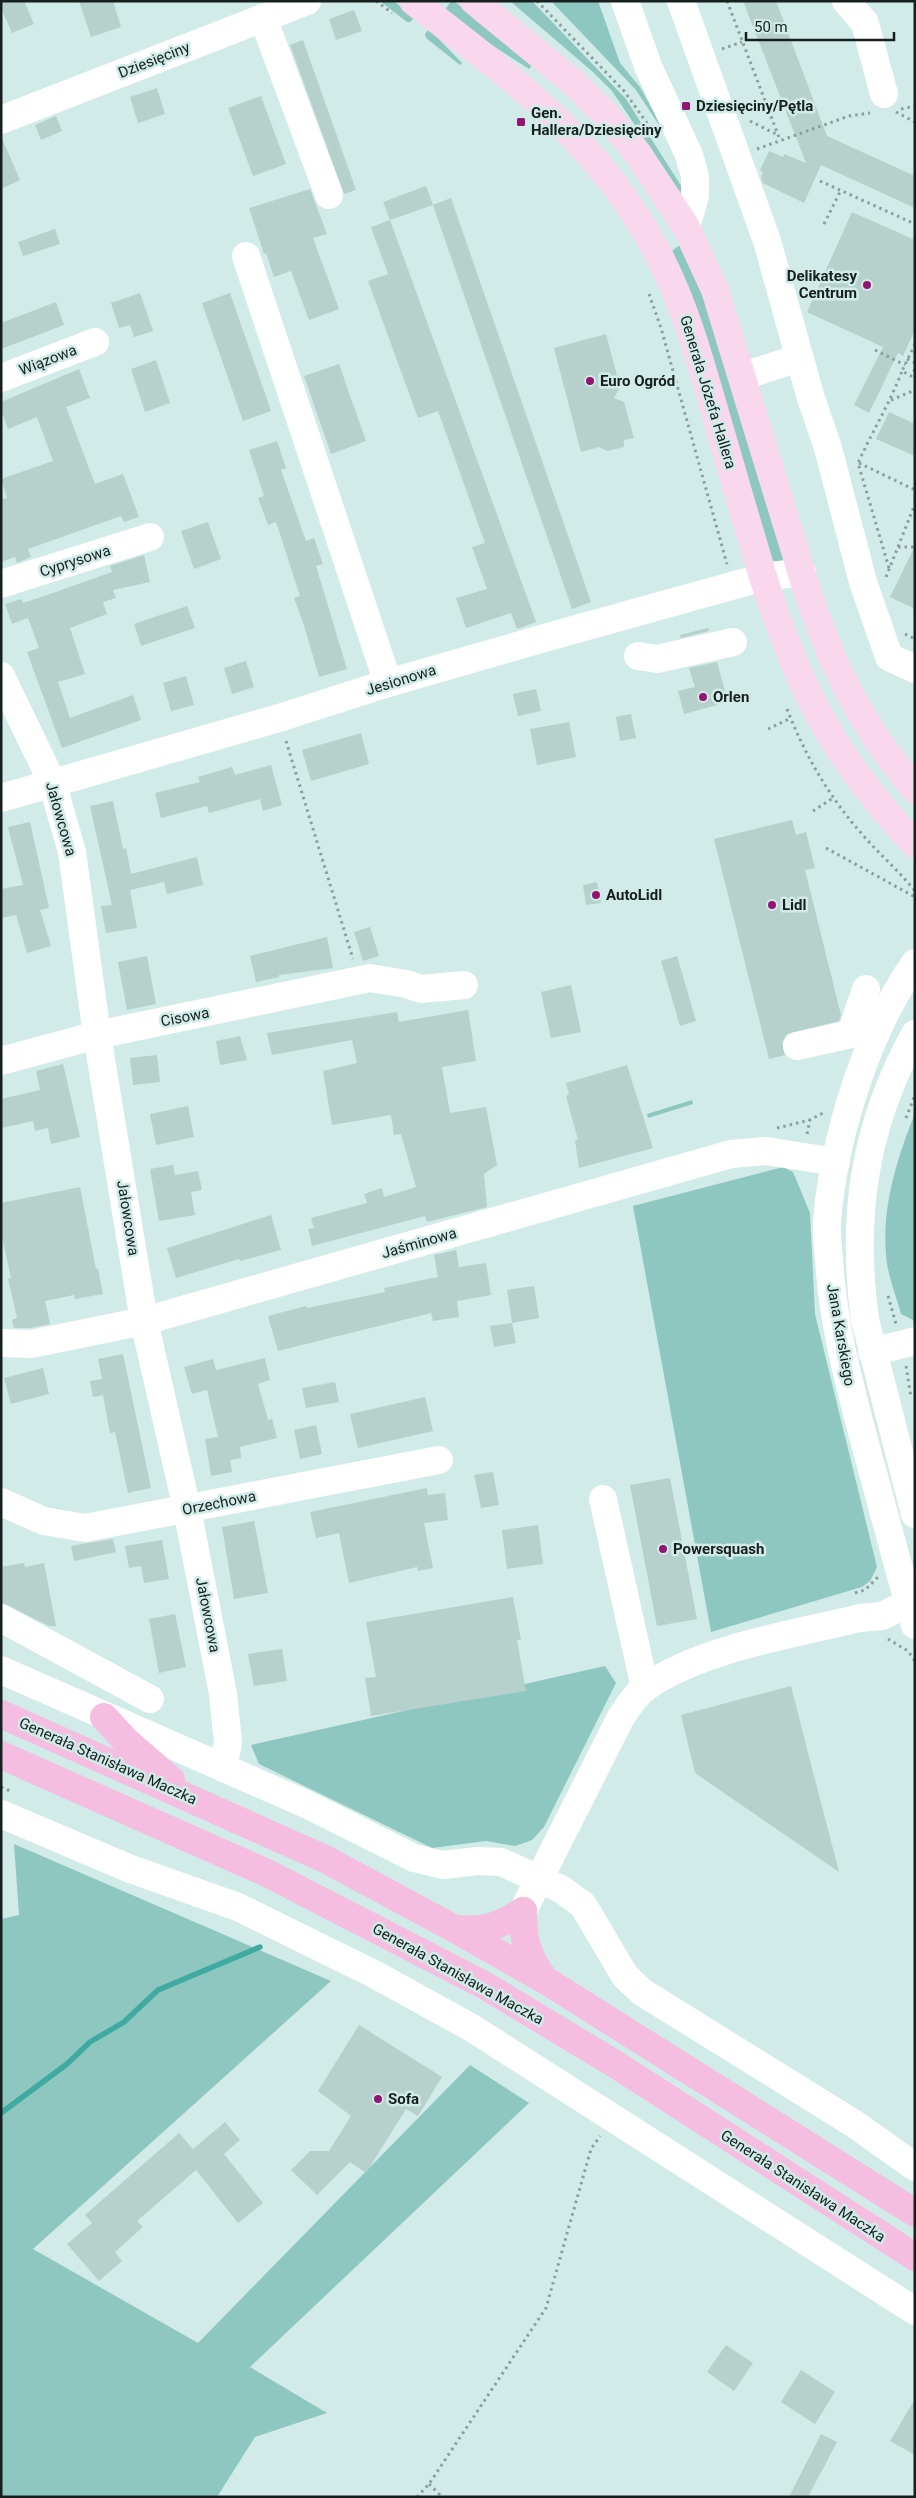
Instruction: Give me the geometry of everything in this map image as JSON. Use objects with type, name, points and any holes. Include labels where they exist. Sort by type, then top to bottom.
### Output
[{"type":"highway","name":"Generała Stanisława Maczka","points":[[1,1714],[325,1859],[455,1929],[545,1980],[915,2213]]},
{"type":"highway","points":[[104,1717],[125,1740],[192,1798]]},
{"type":"highway","name":"Generała Stanisława Maczka","points":[[1,1754],[267,1873],[484,1984],[615,2064],[915,2258]]},
{"type":"highway","points":[[455,1929],[479,1930],[502,1924],[522,1911],[526,1944],[531,1960],[545,1980]]},
{"type":"main road","name":"Generała Józefa Hallera","points":[[413,1],[504,72],[551,112],[600,163],[632,209],[655,247],[687,320],[774,611],[809,695],[848,762],[868,790],[911,832]]},
{"type":"main road","points":[[485,6],[573,82],[606,115],[638,154],[686,227],[715,290],[802,572],[833,660],[854,702],[879,743],[915,790]]},
{"type":"main road","points":[[655,247],[686,227]]},
{"type":"street","name":"Dziesięciny","points":[[1,120],[307,1]]},
{"type":"street","points":[[625,1],[648,66],[689,154],[695,176],[696,196],[686,227]]},
{"type":"street","points":[[681,1],[769,247],[799,358],[828,448],[863,582],[889,657],[915,669]]},
{"type":"street","points":[[846,1],[865,23],[880,103]]},
{"type":"street","points":[[264,18],[329,195]]},
{"type":"street","points":[[246,256],[388,683]]},
{"type":"street","name":"Wiązowa","points":[[1,378],[95,342]]},
{"type":"street","points":[[743,376],[799,358]]},
{"type":"street","name":"Cyprysowa","points":[[1,584],[150,537]]},
{"type":"street","name":"Jesionowa","points":[[1,798],[279,718],[388,683],[733,585],[764,577],[802,572]]},
{"type":"street","points":[[638,656],[657,659],[733,642]]},
{"type":"street","name":"Jałowcowa","points":[[1,676],[52,782],[72,852],[97,1035],[144,1321],[187,1509],[223,1694],[228,1742],[223,1768]]},
{"type":"street","name":"Jana Karskiego","points":[[913,1610],[841,1356],[831,1300],[827,1223],[836,1162],[858,1082],[875,1036],[904,979],[915,963]]},
{"type":"street","points":[[365,980],[406,984],[421,989],[464,984]]},
{"type":"street","name":"Cisowa","points":[[1,1061],[97,1035],[365,980]]},
{"type":"street","points":[[797,1046],[851,1034],[866,989]]},
{"type":"street","name":"Jana Karskiego","points":[[915,1034],[887,1095],[872,1135],[860,1204],[860,1288],[872,1352],[915,1514]]},
{"type":"street","points":[[858,1082],[887,1095]]},
{"type":"street","name":"Jaśminowa","points":[[1,1344],[31,1344],[144,1321],[731,1154],[766,1151],[801,1154],[836,1162]]},
{"type":"street","points":[[872,1352],[908,1342]]},
{"type":"street","name":"Orzechowa","points":[[1,1502],[44,1522],[85,1528],[439,1460]]},
{"type":"street","points":[[603,1499],[645,1688]]},
{"type":"street","points":[[522,1911],[620,1719],[631,1702],[645,1688],[673,1671],[728,1651],[860,1618],[913,1610]]},
{"type":"street","points":[[1,1618],[150,1699]]},
{"type":"street","points":[[1,1670],[104,1717],[308,1805],[414,1858],[443,1865],[478,1861],[502,1862],[561,1889],[584,1905],[625,1976],[642,1992],[856,2126],[915,2167]]},
{"type":"street","points":[[1,1814],[128,1868],[238,1907],[374,1974],[472,2028],[915,2311]]},
{"type":"path","points":[[727,1],[780,140]]},
{"type":"path","points":[[735,153],[750,151],[850,116],[880,103]]},
{"type":"path","points":[[915,106],[893,110],[915,122]]},
{"type":"path","points":[[820,181],[915,224]]},
{"type":"path","points":[[824,224],[841,190]]},
{"type":"path","points":[[647,288],[661,328],[733,585]]},
{"type":"path","points":[[889,568],[858,463],[870,436],[891,400],[915,344]]},
{"type":"path","points":[[875,350],[905,365]]},
{"type":"path","points":[[907,359],[915,363]]},
{"type":"path","points":[[902,371],[911,376],[915,369]]},
{"type":"path","points":[[891,400],[915,390]]},
{"type":"path","points":[[828,448],[915,490]]},
{"type":"path","points":[[884,584],[915,504]]},
{"type":"path","points":[[898,547],[915,547]]},
{"type":"path","points":[[279,718],[365,980]]},
{"type":"path","points":[[768,729],[791,718]]},
{"type":"path","points":[[813,811],[833,798]]},
{"type":"path","points":[[826,848],[915,897]]},
{"type":"path","points":[[904,1123],[915,1095]]},
{"type":"path","points":[[886,1292],[908,1342],[911,1402]]},
{"type":"path","points":[[882,1638],[889,1639],[902,1647],[915,1661]]},
{"type":"path","points":[[417,2497],[429,2484],[546,2308],[591,2149],[607,2126],[616,2120]]},
{"type":"path","points":[[429,2484],[442,2497]]},
{"type":"green space","points":[[380,1],[394,1],[414,18],[407,22]]},
{"type":"green space","points":[[451,1],[454,1],[533,64],[529,69],[481,38],[445,10]]},
{"type":"green space","points":[[510,1],[532,1],[626,99],[685,192],[684,198],[612,91],[593,72]]},
{"type":"green space","points":[[551,1],[598,1],[620,63],[640,87],[672,145],[636,90]]},
{"type":"green space","points":[[429,29],[462,63],[460,65],[426,38],[425,34]]},
{"type":"green space","points":[[681,244],[700,285],[787,568],[773,561],[731,420],[672,251]]},
{"type":"green space","points":[[692,1100],[693,1104],[648,1118],[647,1114]]},
{"type":"green space","points":[[915,1113],[915,1321],[901,1314],[888,1270],[885,1236],[892,1182]]},
{"type":"green space","points":[[783,1167],[793,1172],[810,1213],[815,1314],[877,1567],[870,1581],[862,1587],[711,1632],[633,1206]]},
{"type":"green space","points":[[605,1666],[616,1683],[544,1827],[532,1840],[515,1846],[486,1841],[432,1848],[259,1764],[251,1745]]},
{"type":"green space","points":[[14,1844],[331,1981],[33,2249],[198,2343],[470,2065],[529,2103],[250,2367],[327,2413],[255,2437],[217,2497],[1,2497],[1,1919],[19,1915]]},
{"type":"building","points":[[1,1],[24,1],[34,24],[12,33],[1,8]]},
{"type":"building","points":[[79,1],[113,1],[121,27],[91,37]]},
{"type":"building","points":[[743,1],[776,1],[827,136],[915,176],[915,208],[821,165],[804,203],[763,183],[761,177],[763,172],[760,170],[769,151],[783,157],[784,154],[806,163]]},
{"type":"building","points":[[354,10],[362,31],[336,40],[329,19]]},
{"type":"building","points":[[303,40],[356,190],[344,194],[290,45]]},
{"type":"building","points":[[157,88],[165,114],[138,123],[130,97]]},
{"type":"building","points":[[261,96],[286,164],[253,176],[228,108]]},
{"type":"building","points":[[56,116],[62,131],[41,140],[35,125]]},
{"type":"building","points":[[1,136],[20,180],[1,189]]},
{"type":"building","points":[[426,186],[433,205],[390,220],[383,202]]},
{"type":"building","points":[[310,189],[327,234],[313,238],[339,309],[309,320],[291,271],[274,277],[266,253],[264,254],[249,208]]},
{"type":"building","points":[[451,198],[591,602],[572,609],[433,205]]},
{"type":"building","name":"Delikatesy Centrum","points":[[852,212],[915,240],[915,330],[903,356],[898,353],[869,413],[854,405],[883,347],[807,312]]},
{"type":"building","points":[[390,220],[536,622],[517,629],[511,613],[466,628],[456,598],[487,589],[472,547],[485,543],[438,411],[418,418],[368,281],[388,274],[371,227]]},
{"type":"building","points":[[55,229],[60,244],[23,256],[18,242]]},
{"type":"building","points":[[140,293],[153,331],[134,337],[130,325],[119,328],[111,303]]},
{"type":"building","points":[[230,293],[271,411],[243,421],[202,303]]},
{"type":"building","points":[[56,302],[64,325],[1,349],[1,323]]},
{"type":"building","points":[[606,334],[620,387],[614,398],[624,402],[634,438],[624,440],[624,447],[607,451],[599,447],[581,452],[554,348]]},
{"type":"building","points":[[156,360],[170,403],[145,412],[131,369]]},
{"type":"building","points":[[339,364],[366,441],[331,454],[304,376]]},
{"type":"building","points":[[79,369],[90,398],[66,407],[95,484],[123,474],[139,517],[124,522],[121,516],[28,549],[31,557],[17,563],[15,557],[1,562],[1,500],[7,498],[1,479],[53,461],[37,417],[8,429],[1,410],[1,402]]},
{"type":"building","points":[[889,412],[915,424],[915,456],[876,439]]},
{"type":"building","points":[[277,441],[286,468],[281,470],[306,541],[314,538],[323,564],[316,566],[347,669],[319,677],[294,598],[300,596],[276,522],[268,525],[258,498],[264,496],[249,450]]},
{"type":"building","points":[[208,522],[221,559],[194,569],[181,531]]},
{"type":"building","points":[[915,546],[915,609],[890,597]]},
{"type":"building","points":[[144,555],[150,582],[113,590],[116,598],[103,602],[107,614],[70,628],[85,674],[58,682],[70,718],[133,695],[141,720],[62,748],[27,652],[39,648],[28,618],[12,624],[5,604],[22,599],[23,603],[50,594],[112,572],[110,566]]},
{"type":"building","points":[[187,606],[195,628],[141,646],[134,624]]},
{"type":"building","points":[[708,628],[709,631],[681,638],[680,635]]},
{"type":"building","points":[[246,661],[254,687],[232,694],[224,668]]},
{"type":"building","name":"Orlen","points":[[717,662],[728,702],[684,714],[678,691],[695,687],[689,668]]},
{"type":"building","points":[[186,676],[194,705],[171,711],[163,683]]},
{"type":"building","points":[[536,689],[541,711],[518,716],[513,694]]},
{"type":"building","points":[[631,714],[636,738],[620,741],[616,717]]},
{"type":"building","points":[[569,722],[576,757],[537,765],[530,729]]},
{"type":"building","points":[[361,733],[369,764],[311,781],[302,750]]},
{"type":"building","points":[[271,765],[282,805],[263,811],[260,799],[209,813],[207,806],[161,818],[155,793],[200,782],[198,777],[232,767],[235,775]]},
{"type":"building","points":[[113,801],[123,849],[126,848],[131,874],[197,857],[203,885],[167,894],[164,882],[130,890],[137,928],[106,933],[101,906],[112,905],[90,806]]},
{"type":"building","name":"Lidl","points":[[792,820],[796,835],[806,832],[815,868],[805,870],[841,1015],[839,1021],[787,1034],[782,1042],[785,1055],[769,1059],[714,839]]},
{"type":"building","points":[[30,822],[49,908],[40,910],[51,946],[27,953],[16,915],[1,918],[1,889],[23,885],[8,827]]},
{"type":"building","points":[[597,882],[601,903],[586,905],[583,885]]},
{"type":"building","points":[[370,927],[379,956],[363,961],[354,932]]},
{"type":"building","points":[[327,937],[333,968],[279,975],[279,977],[256,982],[250,956]]},
{"type":"building","points":[[147,956],[156,1004],[127,1010],[118,962]]},
{"type":"building","points":[[677,956],[696,1021],[680,1026],[661,961]]},
{"type":"building","points":[[571,985],[581,1032],[551,1038],[541,992]]},
{"type":"building","points":[[468,1010],[476,1061],[442,1067],[450,1113],[486,1107],[497,1165],[484,1174],[487,1207],[427,1222],[425,1216],[312,1246],[308,1229],[314,1228],[311,1218],[367,1203],[364,1194],[382,1188],[384,1197],[416,1187],[401,1134],[394,1135],[391,1115],[332,1125],[323,1071],[357,1063],[352,1040],[272,1055],[267,1033],[397,1012],[399,1022]]},
{"type":"building","points":[[240,1036],[247,1060],[220,1065],[216,1041]]},
{"type":"building","points":[[157,1055],[160,1082],[133,1085],[130,1058]]},
{"type":"building","points":[[63,1064],[80,1137],[51,1144],[48,1128],[35,1131],[33,1121],[1,1128],[1,1099],[40,1090],[36,1071]]},
{"type":"building","points":[[627,1065],[653,1148],[579,1168],[575,1140],[578,1140],[566,1096],[569,1094],[566,1083]]},
{"type":"building","points":[[188,1106],[194,1137],[156,1145],[150,1114]]},
{"type":"building","points":[[173,1165],[175,1175],[198,1171],[202,1190],[191,1192],[195,1215],[159,1221],[150,1169]]},
{"type":"building","points":[[80,1187],[96,1269],[98,1268],[103,1294],[75,1299],[74,1295],[45,1301],[50,1324],[30,1328],[14,1328],[12,1320],[17,1318],[8,1279],[11,1278],[1,1232],[1,1203]]},
{"type":"building","points":[[271,1215],[281,1250],[240,1261],[239,1259],[176,1278],[167,1248]]},
{"type":"building","points":[[456,1250],[459,1267],[486,1263],[491,1295],[457,1301],[459,1317],[433,1321],[431,1313],[278,1351],[268,1316],[306,1306],[307,1308],[385,1292],[384,1288],[438,1277],[434,1255]]},
{"type":"building","points":[[534,1286],[539,1318],[512,1323],[507,1290]]},
{"type":"building","points":[[512,1323],[516,1343],[494,1347],[490,1326]]},
{"type":"building","points":[[123,1354],[151,1488],[128,1493],[115,1432],[110,1433],[103,1395],[93,1397],[90,1381],[102,1379],[98,1359]]},
{"type":"building","points":[[265,1358],[270,1380],[258,1384],[268,1420],[272,1419],[277,1438],[240,1447],[241,1458],[230,1460],[232,1472],[211,1476],[205,1439],[218,1437],[207,1390],[192,1394],[184,1367],[213,1359],[216,1370]]},
{"type":"building","points":[[43,1368],[49,1394],[11,1404],[4,1378]]},
{"type":"building","points":[[335,1382],[339,1402],[306,1408],[302,1388]]},
{"type":"building","points":[[425,1397],[433,1431],[358,1448],[350,1414]]},
{"type":"building","points":[[316,1425],[322,1454],[300,1459],[294,1430]]},
{"type":"building","points":[[493,1472],[499,1505],[481,1508],[474,1475]]},
{"type":"building","name":"Powersquash","points":[[670,1478],[697,1619],[657,1626],[630,1485]]},
{"type":"building","points":[[427,1488],[428,1495],[445,1493],[448,1520],[424,1523],[433,1568],[418,1571],[417,1567],[349,1583],[339,1533],[316,1538],[310,1512]]},
{"type":"building","points":[[254,1521],[268,1593],[234,1599],[222,1527]]},
{"type":"building","points":[[538,1525],[543,1564],[507,1569],[502,1530]]},
{"type":"building","points":[[113,1539],[116,1552],[74,1561],[71,1546]]},
{"type":"building","points":[[162,1540],[169,1579],[144,1583],[141,1566],[129,1568],[125,1546]]},
{"type":"building","points":[[24,1563],[25,1567],[44,1563],[56,1626],[49,1626],[1,1602],[1,1567]]},
{"type":"building","points":[[513,1597],[521,1640],[517,1640],[526,1691],[371,1716],[365,1678],[376,1677],[366,1622]]},
{"type":"building","points":[[175,1614],[186,1667],[159,1673],[149,1619]]},
{"type":"building","points":[[282,1649],[287,1681],[254,1686],[248,1654]]},
{"type":"building","points":[[791,1686],[839,1872],[695,1773],[681,1715]]},
{"type":"building","name":"Sofa","points":[[359,2025],[442,2077],[418,2116],[406,2109],[366,2173],[350,2162],[317,2195],[291,2170],[310,2151],[329,2151],[351,2116],[318,2091]]},
{"type":"building","points":[[225,2122],[240,2140],[224,2154],[263,2203],[238,2223],[196,2170],[137,2221],[143,2227],[115,2252],[122,2261],[99,2281],[67,2244],[92,2223],[85,2215],[179,2133],[193,2149]]},
{"type":"building","points":[[726,2345],[753,2363],[734,2391],[707,2372]]},
{"type":"building","points":[[801,2370],[835,2392],[815,2424],[781,2402]]},
{"type":"building","points":[[915,2399],[915,2455],[890,2441]]},
{"type":"building","points":[[821,2434],[837,2442],[808,2497],[789,2497]]},
{"type":"waterway","points":[[1,2113],[67,2064],[90,2042],[124,2022],[158,1990],[260,1947]]},
{"type":"place","name":"Dziesięciny/Pętla","points":[[686,106]]},
{"type":"place","name":"Gen. Hallera/Dziesięciny","points":[[521,122]]},
{"type":"place","name":"Delikatesy Centrum","points":[[867,285]]},
{"type":"place","name":"Euro Ogród","points":[[590,381]]},
{"type":"place","name":"Orlen","points":[[703,697]]},
{"type":"place","name":"AutoLidl","points":[[596,895]]},
{"type":"place","name":"Lidl","points":[[772,905]]},
{"type":"place","name":"Powersquash","points":[[663,1549]]},
{"type":"place","name":"Sofa","points":[[378,2099]]}]
